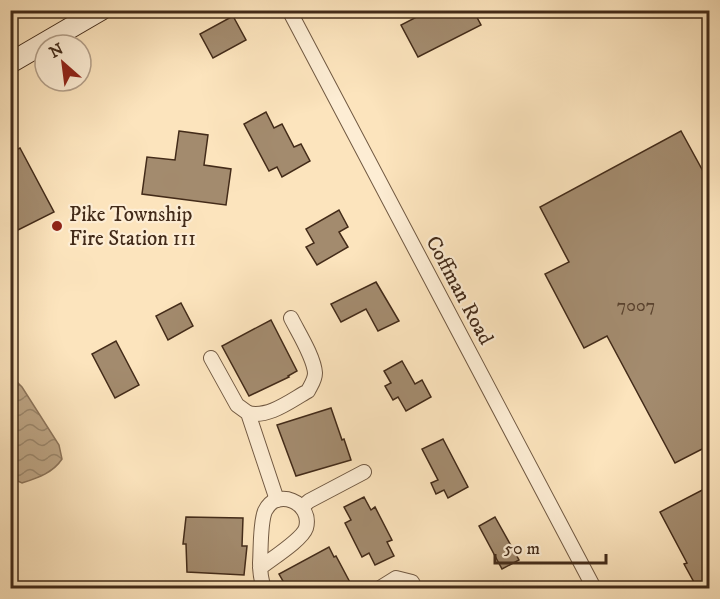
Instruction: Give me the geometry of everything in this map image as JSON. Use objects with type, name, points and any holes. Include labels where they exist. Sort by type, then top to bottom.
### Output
[{"type":"main road","points":[[10,63],[101,10]]},
{"type":"street","name":"Coffman Road","points":[[289,10],[594,588]]},
{"type":"street","points":[[211,358],[237,405],[248,413],[262,415],[270,412],[308,391],[315,376],[313,363],[291,318]]},
{"type":"street","points":[[248,413],[277,500]]},
{"type":"street","points":[[302,507],[364,472]]},
{"type":"street","points":[[260,568],[304,531],[306,518],[302,507],[292,500],[272,502],[264,513],[260,568],[264,588]]},
{"type":"street","points":[[380,588],[396,578],[412,582],[415,588]]},
{"type":"water","points":[[12,377],[22,387],[59,445],[62,459],[39,477],[22,483],[11,478],[10,378]]},
{"type":"building","points":[[430,10],[473,10],[481,25],[418,57],[401,25]]},
{"type":"building","points":[[233,16],[246,40],[213,58],[200,34]]},
{"type":"building","points":[[266,112],[274,128],[282,124],[294,147],[301,144],[310,161],[282,177],[277,167],[269,171],[244,124]]},
{"type":"building","points":[[179,131],[208,135],[204,165],[231,169],[226,205],[142,194],[147,157],[175,160]]},
{"type":"building","points":[[681,131],[710,184],[710,445],[675,463],[607,336],[584,348],[545,274],[569,262],[540,207]]},
{"type":"building","points":[[20,148],[54,212],[10,234],[10,153]]},
{"type":"building","points":[[339,210],[348,227],[339,232],[348,247],[317,265],[306,247],[314,243],[306,229]]},
{"type":"building","points":[[376,282],[399,321],[378,331],[366,309],[341,322],[331,304]]},
{"type":"building","points":[[181,303],[193,326],[168,340],[156,316]]},
{"type":"building","points":[[271,320],[297,371],[249,396],[222,346]]},
{"type":"building","points":[[116,341],[139,385],[115,398],[92,354]]},
{"type":"building","points":[[402,361],[415,384],[422,380],[431,397],[406,411],[398,397],[393,400],[385,386],[391,383],[384,371]]},
{"type":"building","points":[[331,408],[351,460],[296,476],[277,425]]},
{"type":"building","points":[[443,439],[468,487],[448,498],[444,490],[436,494],[431,483],[438,480],[422,449]]},
{"type":"building","points":[[710,486],[710,588],[701,588],[697,582],[695,584],[684,564],[687,563],[660,512]]},
{"type":"building","points":[[364,497],[371,510],[375,507],[392,540],[387,542],[394,556],[375,565],[369,553],[362,557],[345,523],[351,520],[344,507]]},
{"type":"building","points":[[186,517],[243,518],[242,546],[247,546],[244,575],[187,572],[186,544],[183,544]]},
{"type":"building","points":[[495,517],[519,560],[502,569],[479,526]]},
{"type":"building","points":[[329,547],[353,588],[287,588],[279,574]]},
{"type":"place","name":"Pike Township Fire Station 111","points":[[57,226]]}]
